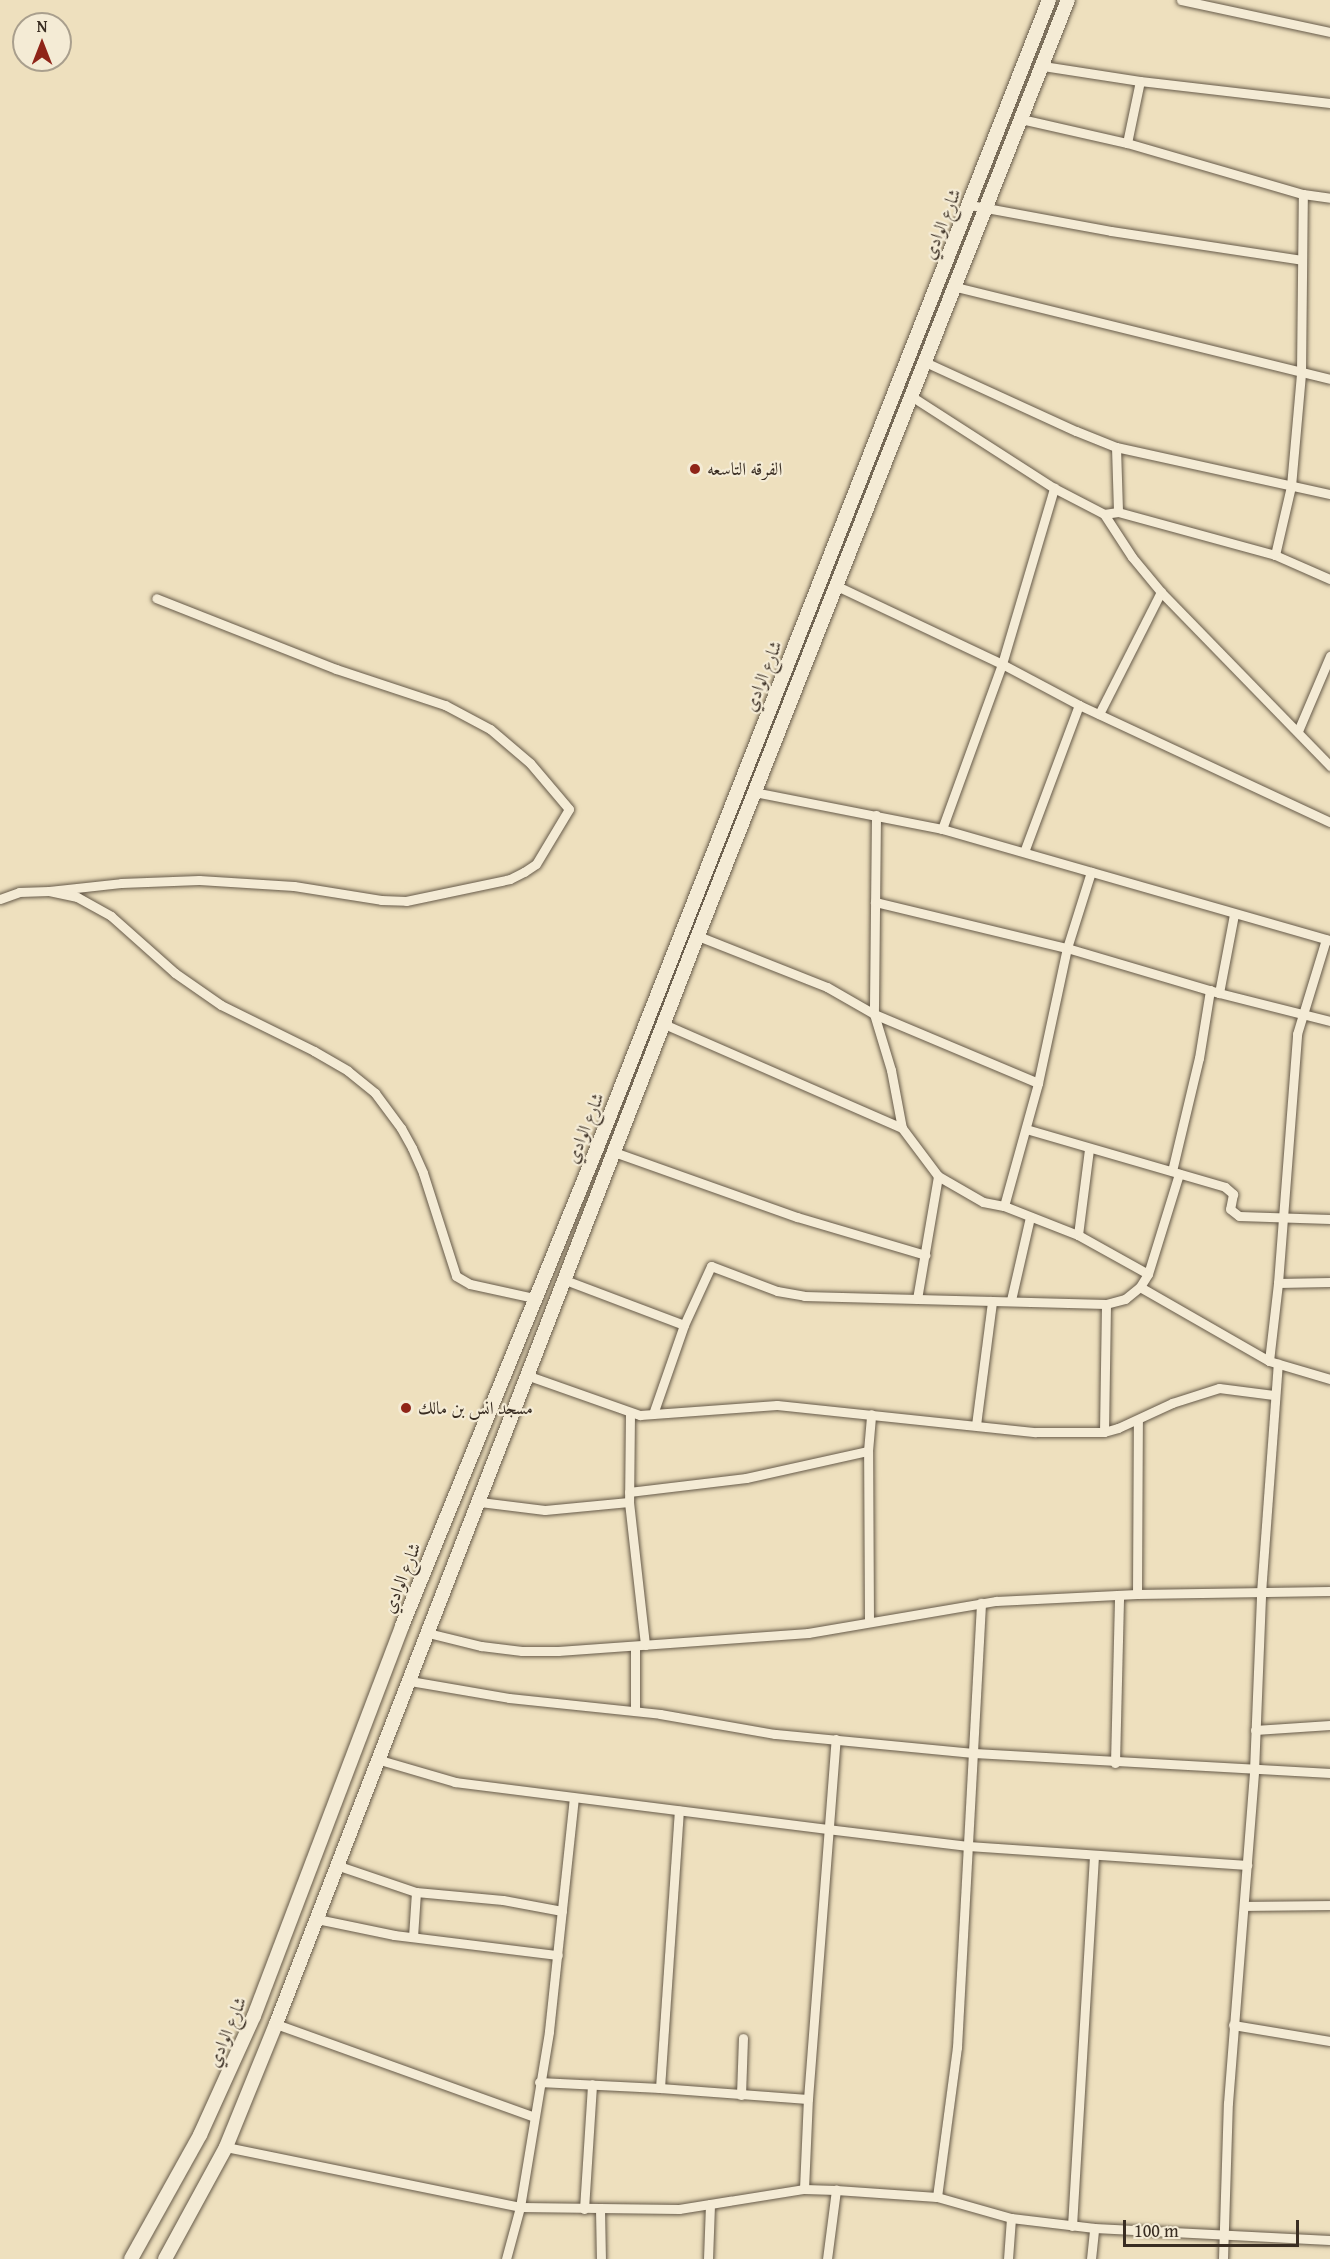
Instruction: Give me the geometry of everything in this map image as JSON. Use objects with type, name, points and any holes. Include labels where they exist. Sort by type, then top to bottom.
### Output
[{"type":"main road","name":"شارع الوادي","points":[[131,2259],[200,2135],[254,2016],[402,1626],[597,1148],[1049,0]]},
{"type":"main road","name":"شارع الوادي","points":[[165,2259],[226,2147],[276,2024],[754,792],[1068,0]]},
{"type":"main road","points":[[746,769],[762,774]]},
{"type":"street","points":[[1180,0],[1330,32]]},
{"type":"street","points":[[1043,66],[1140,81],[1330,103]]},
{"type":"street","points":[[1127,143],[1140,81]]},
{"type":"street","points":[[1021,119],[1127,143],[1303,194],[1330,198]]},
{"type":"street","points":[[1275,555],[1291,486],[1300,373],[1303,194]]},
{"type":"street","points":[[970,205],[986,210],[1302,260]]},
{"type":"street","points":[[956,287],[1330,379]]},
{"type":"street","points":[[926,362],[1116,447],[1330,494]]},
{"type":"street","points":[[911,396],[1054,488],[1104,514],[1132,557],[1161,592],[1330,766]]},
{"type":"street","points":[[1116,447],[1118,512]]},
{"type":"street","points":[[942,829],[1002,664],[1054,488]]},
{"type":"street","points":[[1104,514],[1118,512],[1275,555],[1330,579]]},
{"type":"street","points":[[837,586],[1002,664],[1079,705],[1330,822]]},
{"type":"street","points":[[1099,714],[1161,592]]},
{"type":"street","points":[[0,899],[19,892],[121,883],[199,880],[294,886],[381,900],[406,901],[510,879],[524,872],[536,864],[569,809],[530,763],[490,729],[445,705],[336,669],[156,598]]},
{"type":"street","points":[[1298,731],[1330,656]]},
{"type":"street","points":[[1024,852],[1079,705]]},
{"type":"street","points":[[754,792],[876,814],[942,829],[1328,939],[1301,1014],[1297,1034],[1282,1217],[1273,1362],[1274,1395],[1261,1593],[1254,1771],[1228,2103],[1223,2259]]},
{"type":"street","points":[[876,814],[874,1014],[892,1077],[902,1128],[938,1176],[983,1202],[1004,1206],[1078,1235],[1148,1274]]},
{"type":"street","points":[[1004,1206],[1038,1083],[1067,948],[1090,872]]},
{"type":"street","points":[[49,891],[77,897],[111,916],[175,973],[221,1005],[314,1051],[348,1071],[375,1093],[401,1128],[419,1165],[456,1276],[470,1284],[534,1298]]},
{"type":"street","points":[[875,902],[1067,948],[1215,992],[1330,1021]]},
{"type":"street","points":[[653,1414],[684,1325],[711,1266],[790,1295],[1106,1304],[1125,1299],[1140,1287],[1148,1274],[1176,1173],[1199,1058],[1234,914]]},
{"type":"street","points":[[698,936],[827,987],[874,1014],[1038,1083]]},
{"type":"street","points":[[664,1024],[902,1128]]},
{"type":"street","points":[[1026,1129],[1230,1191],[1233,1213],[1330,1219]]},
{"type":"street","points":[[1078,1235],[1089,1149]]},
{"type":"street","points":[[614,1152],[797,1217],[925,1255]]},
{"type":"street","points":[[917,1299],[938,1176]]},
{"type":"street","points":[[1011,1300],[1030,1217]]},
{"type":"street","points":[[565,1280],[684,1325]]},
{"type":"street","points":[[1278,1283],[1330,1282]]},
{"type":"street","points":[[1140,1287],[1273,1362],[1330,1379]]},
{"type":"street","points":[[976,1425],[992,1301]]},
{"type":"street","points":[[1104,1432],[1106,1304]]},
{"type":"street","points":[[529,1376],[630,1413],[653,1414],[777,1405],[1036,1432],[1104,1432],[1138,1421],[1205,1390],[1239,1389],[1274,1395]]},
{"type":"street","points":[[630,1413],[629,1497],[640,1645],[635,1711]]},
{"type":"street","points":[[869,1621],[868,1451],[871,1414]]},
{"type":"street","points":[[1137,1594],[1138,1421]]},
{"type":"street","points":[[480,1502],[545,1510],[747,1478],[868,1451]]},
{"type":"street","points":[[428,1633],[481,1646],[522,1651],[772,1637],[981,1603],[1137,1594],[1330,1591]]},
{"type":"street","points":[[1115,1763],[1119,1596]]},
{"type":"street","points":[[937,2197],[957,2047],[981,1603]]},
{"type":"street","points":[[410,1681],[509,1698],[635,1711],[743,1730],[974,1753],[1254,1771],[1330,1773]]},
{"type":"street","points":[[1255,1730],[1330,1725]]},
{"type":"street","points":[[804,2189],[827,1829],[836,1739]]},
{"type":"street","points":[[380,1760],[455,1782],[827,1829],[968,1846],[1247,1865]]},
{"type":"street","points":[[506,2259],[520,2208],[550,2021],[574,1798]]},
{"type":"street","points":[[660,2088],[680,1811]]},
{"type":"street","points":[[1072,2226],[1094,1856]]},
{"type":"street","points":[[339,1866],[416,1892],[504,1900],[562,1911]]},
{"type":"street","points":[[413,1937],[416,1892]]},
{"type":"street","points":[[1244,1906],[1330,1905]]},
{"type":"street","points":[[317,1919],[413,1937],[558,1955]]},
{"type":"street","points":[[276,2024],[534,2116]]},
{"type":"street","points":[[1233,2025],[1330,2041]]},
{"type":"street","points":[[741,2095],[743,2038]]},
{"type":"street","points":[[539,2082],[660,2088],[808,2100]]},
{"type":"street","points":[[584,2209],[592,2084]]},
{"type":"street","points":[[226,2147],[520,2208],[661,2210],[804,2189],[836,2190],[937,2197],[1011,2218],[1072,2226],[1330,2240]]},
{"type":"street","points":[[827,2259],[836,2190]]},
{"type":"street","points":[[708,2259],[710,2204]]},
{"type":"street","points":[[600,2209],[602,2259]]},
{"type":"street","points":[[1008,2259],[1011,2218]]},
{"type":"street","points":[[1091,2259],[1094,2228]]},
{"type":"place","name":"الفرقه التاسعه","points":[[695,469]]},
{"type":"place","name":"مسجد انس بن مالك","points":[[406,1408]]}]
